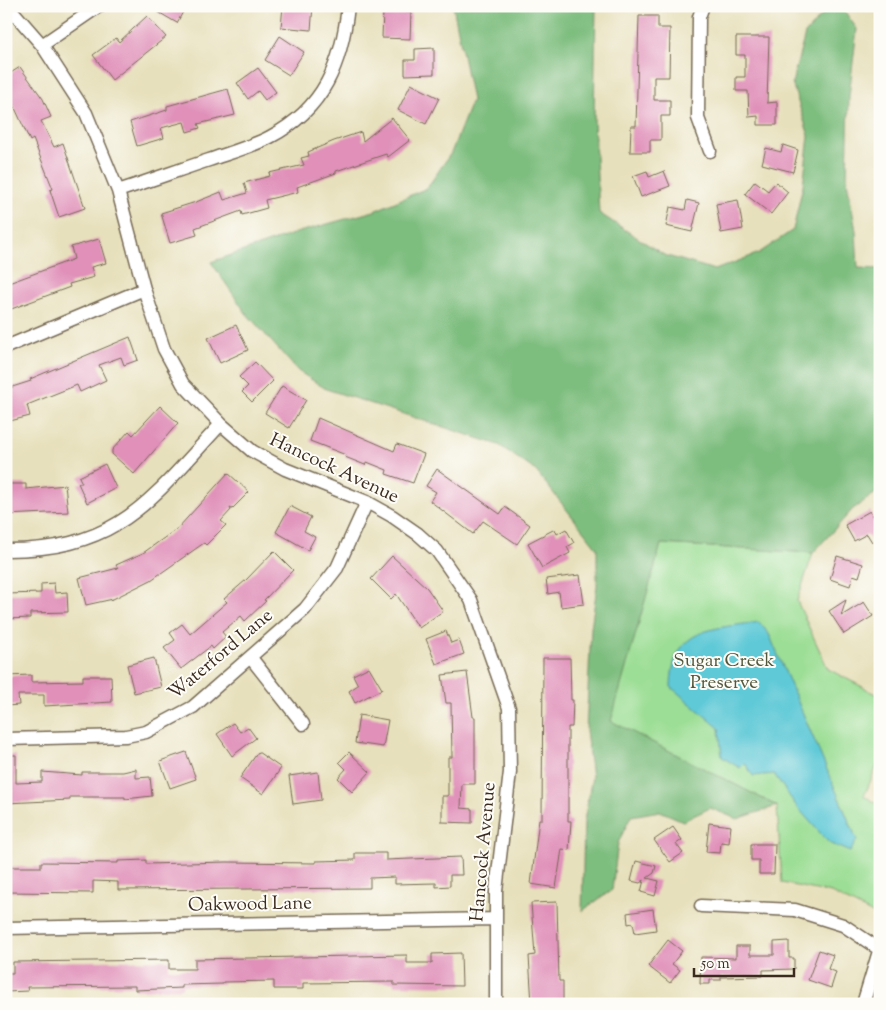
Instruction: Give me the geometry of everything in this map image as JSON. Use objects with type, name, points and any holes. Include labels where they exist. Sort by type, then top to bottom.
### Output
[{"type":"street","name":"Hancock Avenue","points":[[8,6],[42,45],[86,113],[118,191],[144,289],[164,349],[183,384],[220,424],[252,451],[285,470],[367,502],[392,516],[437,551],[471,600],[509,708],[510,772],[495,919],[496,1004]]},
{"type":"street","points":[[42,45],[99,6]]},
{"type":"street","points":[[118,191],[269,138],[299,117],[328,81],[338,61],[344,42],[348,6]]},
{"type":"street","points":[[703,6],[699,17],[698,118],[710,151]]},
{"type":"street","points":[[6,347],[144,289]]},
{"type":"street","points":[[6,550],[54,547],[88,540],[118,524],[144,506],[220,424]]},
{"type":"street","name":"Waterford Lane","points":[[6,739],[126,736],[146,732],[193,707],[305,609],[323,588],[337,568],[367,502]]},
{"type":"street","points":[[251,658],[303,724]]},
{"type":"street","points":[[701,906],[795,910],[844,924],[879,948],[863,1004]]},
{"type":"street","name":"Oakwood Lane","points":[[6,928],[495,919]]},
{"type":"green space","points":[[453,6],[596,6],[594,121],[599,213],[664,255],[715,270],[759,253],[793,230],[803,185],[809,136],[792,83],[805,34],[830,6],[841,6],[857,29],[849,96],[847,181],[856,231],[858,268],[880,269],[880,490],[853,509],[813,553],[661,544],[611,721],[777,806],[737,819],[710,808],[683,821],[660,811],[631,816],[618,843],[612,890],[582,911],[584,821],[592,777],[586,731],[591,628],[597,586],[597,548],[536,471],[499,445],[326,389],[298,371],[246,313],[211,262],[299,232],[374,211],[427,188],[451,153],[472,100]]},
{"type":"green space","name":"Sugar Creek Preserve","points":[[661,544],[813,553],[797,601],[828,669],[880,696],[880,759],[864,796],[880,805],[880,903],[873,914],[831,893],[782,883],[777,806],[610,721]]},
{"type":"water","points":[[759,622],[769,634],[857,840],[850,852],[829,843],[797,807],[774,774],[753,776],[745,763],[740,768],[722,757],[719,728],[671,687],[673,667],[678,653],[687,642],[697,635],[710,630]]},
{"type":"building","points":[[148,6],[186,6],[177,23]]},
{"type":"building","points":[[283,6],[313,6],[311,30],[281,27]]},
{"type":"building","points":[[383,10],[411,11],[410,39],[382,38]]},
{"type":"building","points":[[147,16],[166,37],[112,80],[93,55],[116,38],[119,42]]},
{"type":"building","points":[[639,16],[658,16],[658,28],[670,28],[669,77],[654,77],[654,100],[670,100],[670,116],[661,116],[661,140],[650,140],[650,152],[630,152],[631,126],[636,126]]},
{"type":"building","points":[[280,36],[304,52],[289,75],[265,60]]},
{"type":"building","points":[[736,37],[769,37],[767,103],[777,102],[777,125],[758,125],[758,116],[749,117],[748,91],[736,91],[736,77],[745,77],[745,55],[736,55]]},
{"type":"building","points":[[434,48],[434,74],[405,75],[405,60],[415,60],[415,49]]},
{"type":"building","points":[[20,67],[43,99],[51,117],[41,121],[54,147],[63,143],[85,208],[59,217],[50,190],[53,189],[33,139],[30,141],[15,108],[6,95],[6,76]]},
{"type":"building","points":[[258,68],[276,92],[265,100],[258,91],[248,99],[237,83]]},
{"type":"building","points":[[411,84],[439,98],[426,124],[398,110]]},
{"type":"building","points":[[228,89],[235,115],[198,124],[200,128],[187,132],[184,122],[161,128],[164,138],[137,146],[130,122],[167,110],[167,106]]},
{"type":"building","points":[[392,118],[410,140],[388,157],[386,154],[336,171],[336,173],[297,187],[298,192],[265,200],[267,208],[242,215],[241,211],[195,228],[197,235],[170,243],[161,213],[221,192],[224,200],[247,193],[244,183],[270,176],[269,173],[304,165],[301,158],[309,156],[308,152],[334,141],[361,132],[363,141]]},
{"type":"building","points":[[783,145],[798,150],[793,172],[762,164],[766,148],[781,152]]},
{"type":"building","points":[[647,171],[649,177],[664,171],[670,186],[641,197],[633,176]]},
{"type":"building","points":[[755,181],[768,191],[776,182],[788,192],[771,214],[745,194]]},
{"type":"building","points":[[687,200],[699,203],[692,232],[666,226],[670,207],[685,210]]},
{"type":"building","points":[[738,200],[743,229],[721,233],[716,204]]},
{"type":"building","points":[[99,239],[106,263],[91,267],[94,277],[69,284],[70,287],[6,311],[6,284],[74,259],[71,247]]},
{"type":"building","points":[[236,325],[248,350],[220,363],[208,338]]},
{"type":"building","points":[[130,337],[138,360],[124,365],[121,357],[99,365],[106,380],[80,392],[77,385],[27,405],[30,416],[6,422],[6,389],[31,381],[30,379]]},
{"type":"building","points":[[255,362],[273,381],[252,402],[242,392],[248,386],[239,377]]},
{"type":"building","points":[[282,386],[306,400],[289,428],[265,413]]},
{"type":"building","points":[[160,406],[178,423],[134,474],[112,454],[112,450],[129,431],[133,435]]},
{"type":"building","points":[[318,418],[394,451],[397,444],[424,454],[413,483],[386,474],[387,470],[367,462],[365,465],[345,457],[346,455],[310,441]]},
{"type":"building","points":[[105,464],[116,488],[87,503],[78,483],[82,483],[79,477]]},
{"type":"building","points":[[437,469],[500,514],[505,507],[530,525],[517,544],[483,521],[473,534],[430,501],[436,492],[426,486]]},
{"type":"building","points":[[228,473],[249,492],[232,509],[230,508],[231,510],[221,521],[226,525],[206,545],[204,543],[151,580],[113,599],[86,605],[79,578],[118,568],[116,565],[143,553],[178,528]]},
{"type":"building","points":[[6,484],[26,484],[26,489],[65,485],[68,512],[6,515]]},
{"type":"building","points":[[290,506],[311,517],[304,531],[315,537],[308,550],[276,532]]},
{"type":"building","points":[[870,511],[880,527],[880,538],[872,542],[867,534],[854,541],[845,525]]},
{"type":"building","points":[[555,529],[557,534],[566,529],[574,543],[567,547],[570,553],[542,568],[528,543]]},
{"type":"building","points":[[274,551],[293,570],[264,600],[266,601],[245,621],[241,616],[222,632],[226,637],[213,649],[211,646],[181,669],[164,648],[175,640],[170,633],[182,624],[190,634],[227,602],[224,599],[246,580]]},
{"type":"building","points":[[392,556],[427,588],[443,611],[419,628],[396,594],[391,599],[371,579]]},
{"type":"building","points":[[837,556],[863,564],[859,577],[853,575],[850,586],[830,579]]},
{"type":"building","points":[[580,575],[584,604],[561,607],[559,592],[548,594],[546,579]]},
{"type":"building","points":[[54,583],[55,593],[67,592],[68,612],[30,613],[30,618],[6,619],[6,594],[41,593],[41,584]]},
{"type":"building","points":[[846,600],[841,616],[864,602],[873,616],[844,634],[829,611]]},
{"type":"building","points":[[446,631],[451,643],[459,640],[464,654],[436,664],[426,639]]},
{"type":"building","points":[[154,658],[161,687],[134,693],[127,665]]},
{"type":"building","points":[[543,658],[570,658],[571,700],[573,700],[572,727],[568,727],[568,821],[571,821],[569,850],[562,849],[556,888],[531,884],[539,819],[542,819]]},
{"type":"building","points":[[369,667],[382,689],[355,703],[349,691],[358,685],[353,675]]},
{"type":"building","points":[[467,672],[473,717],[475,717],[475,784],[462,784],[461,808],[472,809],[472,823],[442,822],[442,796],[448,796],[448,757],[452,757],[451,703],[446,703],[442,675]]},
{"type":"building","points":[[31,675],[31,682],[83,681],[83,676],[111,676],[112,702],[44,706],[44,695],[18,695],[19,705],[6,706],[6,676]]},
{"type":"building","points":[[359,715],[388,720],[383,747],[355,743]]},
{"type":"building","points":[[233,723],[240,732],[248,727],[256,738],[232,756],[217,734]]},
{"type":"building","points":[[186,752],[196,779],[170,788],[160,761]]},
{"type":"building","points":[[258,752],[281,768],[263,794],[240,778]]},
{"type":"building","points":[[349,752],[370,772],[352,792],[338,778],[346,769],[339,762]]},
{"type":"building","points":[[6,755],[16,755],[16,783],[42,782],[42,772],[82,775],[82,772],[123,772],[136,769],[136,778],[150,777],[152,796],[125,799],[125,797],[70,797],[70,800],[6,803]]},
{"type":"building","points":[[318,772],[321,800],[293,804],[289,776]]},
{"type":"building","points":[[709,823],[731,826],[729,843],[721,842],[720,853],[706,852]]},
{"type":"building","points":[[673,827],[682,840],[676,844],[683,853],[670,862],[654,840]]},
{"type":"building","points":[[751,844],[775,844],[774,874],[759,874],[759,860],[751,860]]},
{"type":"building","points":[[355,853],[386,853],[386,860],[461,857],[462,875],[450,875],[450,886],[436,887],[436,883],[395,884],[395,877],[370,878],[370,888],[118,890],[118,882],[93,881],[93,893],[6,892],[6,867],[41,867],[41,862],[118,863],[118,861],[146,860],[146,864],[227,862],[316,863],[316,861],[355,860]]},
{"type":"building","points":[[636,861],[656,866],[654,873],[647,878],[659,881],[655,896],[641,892],[644,880],[640,883],[631,881]]},
{"type":"building","points":[[557,902],[559,981],[563,981],[563,1004],[532,1004],[529,956],[535,955],[531,903]]},
{"type":"building","points":[[653,909],[656,930],[635,933],[633,923],[628,924],[627,913]]},
{"type":"building","points":[[668,940],[682,951],[672,964],[680,970],[670,983],[648,966]]},
{"type":"building","points":[[789,941],[789,958],[794,958],[794,969],[763,970],[763,976],[721,977],[721,980],[710,980],[710,984],[700,984],[701,957],[736,958],[736,946],[750,946],[750,955],[774,955],[774,942]]},
{"type":"building","points":[[819,950],[833,955],[828,969],[836,972],[831,988],[808,980]]},
{"type":"building","points":[[461,953],[462,986],[394,985],[394,982],[303,983],[303,989],[274,989],[274,981],[223,982],[223,984],[182,985],[182,988],[135,990],[135,986],[27,987],[28,991],[6,992],[6,973],[13,973],[13,962],[169,960],[169,969],[195,969],[195,959],[407,955],[407,963],[432,963],[432,954]]}]
